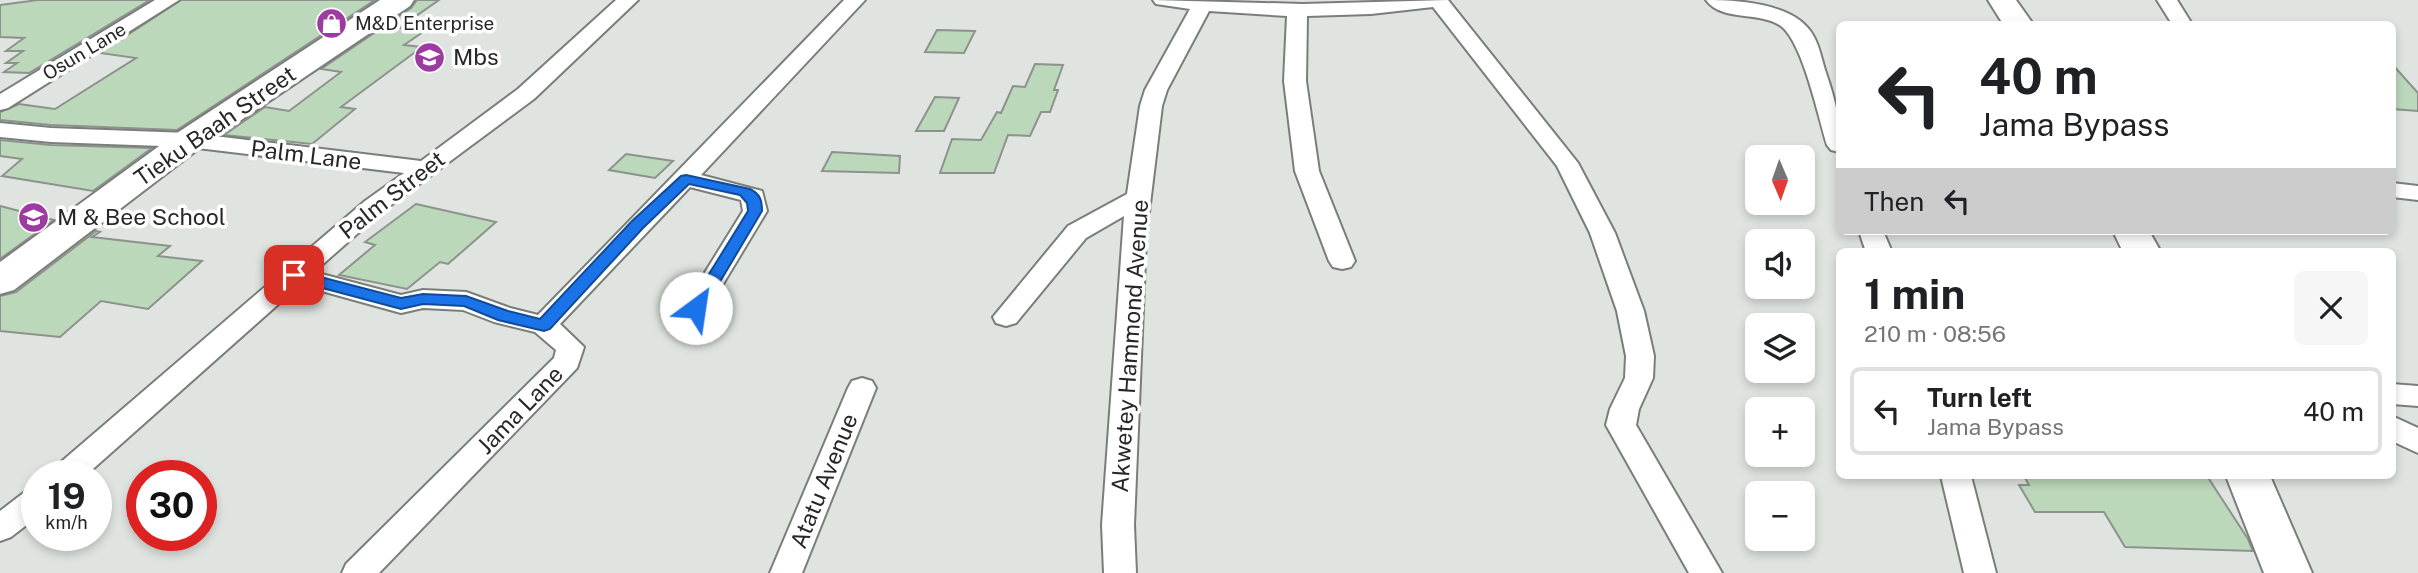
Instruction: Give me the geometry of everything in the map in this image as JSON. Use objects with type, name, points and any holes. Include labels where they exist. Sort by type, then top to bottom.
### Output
[{"type":"street","name":"Osun Lane","points":[[0,103],[169,0]]},
{"type":"street","name":"Tieku Baah Street","points":[[0,281],[189,141],[400,0]]},
{"type":"street","name":"Palm Street","points":[[83,460],[294,275],[424,168],[526,94],[628,0]]},
{"type":"street","points":[[294,275],[401,304],[423,299],[466,301],[504,316],[544,325],[855,0]]},
{"type":"street","points":[[1163,0],[1202,5],[1297,9],[1438,0],[1570,168],[1603,234],[1623,288],[1640,352],[1642,371],[1637,389],[1621,415],[1621,425],[1706,573]]},
{"type":"street","points":[[1716,0],[1730,7],[1774,15],[1787,21],[1804,37],[1836,136]]},
{"type":"street","points":[[2002,0],[2016,21]]},
{"type":"street","points":[[2167,0],[2180,21]]},
{"type":"street","name":"Akwetey Hammond Avenue","points":[[1120,573],[1118,525],[1133,237],[1151,106],[1156,90],[1202,5]]},
{"type":"street","points":[[1297,9],[1295,81],[1307,171],[1342,261]]},
{"type":"street","points":[[0,130],[189,141]]},
{"type":"street","name":"Palm Lane","points":[[189,141],[424,168]]},
{"type":"street","points":[[686,179],[745,192],[753,196],[755,203],[755,211],[696,308]]},
{"type":"street","points":[[2396,190],[2418,193]]},
{"type":"street","points":[[1006,317],[1077,232],[1139,197]]},
{"type":"street","name":"Jama Lane","points":[[358,573],[567,361],[570,347],[544,325]]},
{"type":"street","name":"Atatu Avenue","points":[[786,573],[862,388]]},
{"type":"street","points":[[2396,394],[2418,396]]},
{"type":"street","points":[[2396,429],[2418,442]]},
{"type":"street","points":[[1957,479],[1980,573]]},
{"type":"street","points":[[2249,479],[2288,573]]},
{"type":"street","points":[[0,528],[21,512]]},
{"type":"building","points":[[38,0],[150,0],[29,73],[4,72],[17,63],[6,63],[23,51],[6,51],[24,38],[0,37],[0,5]]},
{"type":"building","points":[[181,0],[375,0],[177,130],[51,125],[0,120],[0,112],[19,104],[55,109],[136,58],[100,53]]},
{"type":"building","points":[[417,0],[439,0],[399,28],[423,32],[404,45],[422,47],[341,107],[355,109],[312,144],[224,135],[265,107],[289,111],[341,72],[321,69],[411,8]]},
{"type":"building","points":[[937,30],[975,31],[964,53],[925,52]]},
{"type":"building","points":[[1035,64],[1063,65],[1050,112],[1041,112],[1030,136],[1008,135],[994,173],[940,173],[952,139],[981,140],[997,112],[1001,113],[1013,86],[1025,87]]},
{"type":"building","points":[[2396,68],[2418,93],[2418,111],[2396,109]]},
{"type":"building","points":[[935,97],[959,98],[944,131],[916,131]]},
{"type":"building","points":[[0,140],[51,145],[152,148],[93,191],[2,176],[22,159],[0,156]]},
{"type":"building","points":[[832,152],[900,156],[899,173],[822,171]]},
{"type":"building","points":[[626,154],[673,161],[655,178],[609,170]]},
{"type":"building","points":[[416,204],[496,222],[448,264],[440,262],[407,289],[339,275],[375,245],[365,242]]},
{"type":"building","points":[[0,206],[54,220],[0,259]]},
{"type":"building","points":[[96,231],[100,232],[92,237],[170,246],[158,256],[202,261],[148,309],[101,301],[60,337],[0,331],[0,296],[16,292]]},
{"type":"building","points":[[2026,479],[2209,479],[2253,551],[2125,547],[2104,512],[2035,512],[2019,485],[2029,485]]},
{"type":"waterway","points":[[19,249],[42,231]]},
{"type":"place","name":"M&D Enterprise","points":[[332,23]]},
{"type":"place","name":"Mbs","points":[[430,57]]},
{"type":"place","name":"M & Bee School","points":[[34,217]]},
{"type":"route","points":[[294,275],[401,304],[423,299],[466,301],[504,316],[544,325],[638,224],[686,179],[745,192],[753,196],[755,203],[755,211],[696,308]]}]
